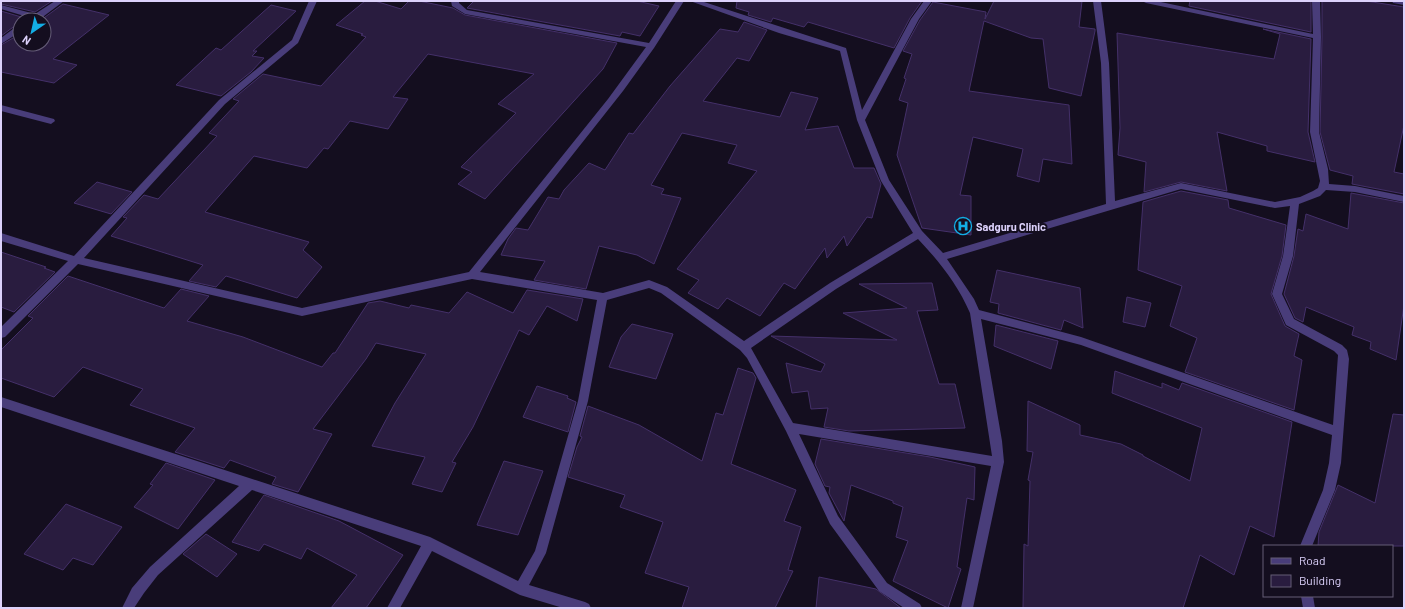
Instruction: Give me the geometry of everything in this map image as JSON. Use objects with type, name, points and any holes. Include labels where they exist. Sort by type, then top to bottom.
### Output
[{"type":"street","points":[[44,12],[60,1]]},
{"type":"street","points":[[1,334],[76,260],[222,102],[295,41],[313,1]]},
{"type":"street","points":[[456,1],[455,4],[458,8],[465,12],[651,46]]},
{"type":"street","points":[[472,275],[506,230],[611,101],[651,46],[680,1]]},
{"type":"street","points":[[694,1],[843,50],[861,120],[885,181],[919,234],[941,257],[970,302],[975,313],[996,441],[998,462],[967,608]]},
{"type":"street","points":[[861,120],[916,19],[928,1]]},
{"type":"street","points":[[1097,1],[1105,63],[1111,206]]},
{"type":"street","points":[[1146,1],[1317,37]]},
{"type":"street","points":[[941,257],[1181,186],[1275,205],[1285,205],[1321,192],[1324,186],[1324,176],[1315,138],[1317,37],[1316,1]]},
{"type":"street","points":[[1396,1],[1404,3]]},
{"type":"street","points":[[1,7],[16,12]]},
{"type":"street","points":[[1,42],[12,34]]},
{"type":"street","points":[[1,108],[51,121]]},
{"type":"street","points":[[1324,186],[1355,189],[1404,199]]},
{"type":"street","points":[[1294,202],[1288,256],[1277,294],[1290,322],[1330,343],[1343,353],[1344,359],[1335,463],[1329,490],[1306,545]]},
{"type":"street","points":[[744,347],[833,286],[919,234]]},
{"type":"street","points":[[1,237],[76,260],[302,312],[472,275],[603,297],[649,284],[654,285],[664,290],[744,347],[751,355],[790,427],[834,520],[883,587],[916,608]]},
{"type":"street","points":[[520,589],[540,553],[583,400],[603,297]]},
{"type":"street","points":[[975,313],[1081,341],[1338,432]]},
{"type":"street","points":[[1,402],[430,544],[520,589],[586,608]]},
{"type":"street","points":[[790,427],[998,462]]},
{"type":"street","points":[[128,608],[139,588],[154,571],[250,484]]},
{"type":"street","points":[[393,608],[430,544]]},
{"type":"street","points":[[1307,597],[1309,608]]},
{"type":"building","points":[[1,1],[52,1],[35,12],[1,4]]},
{"type":"building","points":[[365,1],[375,1],[401,9],[409,1],[419,1],[453,8],[465,15],[617,43],[603,69],[485,199],[458,184],[472,172],[461,167],[516,113],[498,104],[534,74],[428,54],[393,97],[408,99],[388,129],[350,121],[328,149],[324,148],[307,168],[254,156],[205,212],[309,242],[303,250],[322,267],[297,298],[226,276],[216,287],[189,281],[203,265],[111,236],[127,218],[123,217],[144,195],[158,199],[217,136],[209,133],[239,101],[233,99],[263,74],[321,86],[366,37],[361,35],[363,34],[336,25]]},
{"type":"building","points":[[474,1],[637,1],[659,6],[640,36],[622,32],[620,36],[467,8]]},
{"type":"building","points":[[737,1],[922,1],[910,18],[894,48],[808,22],[804,27],[773,18],[771,22],[748,15],[749,12],[736,8]]},
{"type":"building","points":[[994,1],[1082,1],[1079,27],[1095,29],[1095,31],[1081,96],[1049,88],[1043,39],[1031,38],[984,21],[969,91],[1069,105],[1072,164],[1043,159],[1039,182],[1017,176],[1023,149],[973,137],[960,195],[971,196],[971,235],[922,228],[897,155],[908,103],[899,100],[912,54],[903,51],[920,20],[933,2],[986,12],[985,19]]},
{"type":"building","points":[[1190,1],[1311,1],[1311,32],[1189,6]]},
{"type":"building","points":[[1322,1],[1366,1],[1404,7],[1404,125],[1394,172],[1404,174],[1404,194],[1352,184],[1353,176],[1330,170],[1320,132]]},
{"type":"building","points":[[63,4],[109,15],[53,59],[77,65],[54,83],[1,72],[1,45],[12,39],[12,52],[52,52],[52,12]]},
{"type":"building","points":[[271,5],[296,11],[253,51],[257,51],[252,56],[264,58],[251,72],[221,96],[176,85],[216,48],[221,50]]},
{"type":"building","points":[[1,11],[12,14],[12,28],[1,36]]},
{"type":"building","points":[[744,22],[767,30],[749,61],[737,58],[703,101],[780,117],[791,92],[818,98],[805,130],[838,126],[854,168],[874,168],[881,184],[872,218],[867,217],[847,246],[844,236],[827,258],[825,248],[795,289],[784,283],[760,316],[727,298],[718,309],[688,293],[699,280],[677,269],[757,171],[728,163],[737,145],[682,133],[651,185],[664,189],[661,194],[681,198],[654,264],[637,255],[599,246],[586,289],[534,280],[545,261],[501,255],[508,239],[516,228],[528,230],[548,197],[559,199],[564,190],[589,163],[605,170],[629,133],[633,134],[670,86],[720,29],[738,32]]},
{"type":"building","points":[[1263,29],[1311,39],[1308,132],[1315,162],[1267,151],[1267,146],[1217,132],[1227,191],[1181,182],[1144,192],[1146,162],[1118,155],[1120,128],[1117,33],[1274,59],[1280,34]]},
{"type":"building","points":[[97,182],[132,192],[111,214],[74,203]]},
{"type":"building","points":[[1181,191],[1228,200],[1229,208],[1286,225],[1282,256],[1271,294],[1285,326],[1299,334],[1294,356],[1302,360],[1294,410],[1185,372],[1197,338],[1170,326],[1182,286],[1138,270],[1143,202]]},
{"type":"building","points":[[1351,193],[1404,203],[1404,305],[1396,360],[1370,349],[1371,342],[1352,335],[1354,327],[1306,307],[1303,322],[1295,318],[1284,294],[1294,256],[1298,229],[1303,231],[1306,214],[1348,229]]},
{"type":"building","points":[[1,252],[46,267],[44,268],[55,272],[14,312],[1,307]]},
{"type":"building","points":[[997,270],[1080,288],[1083,328],[1064,320],[1061,330],[998,313],[999,304],[990,302]]},
{"type":"building","points":[[68,276],[164,308],[181,289],[209,296],[187,321],[243,337],[322,367],[333,353],[335,353],[368,303],[380,301],[409,308],[411,305],[449,313],[467,292],[513,313],[527,290],[583,299],[577,321],[547,306],[529,335],[519,330],[473,427],[452,462],[456,463],[442,492],[412,484],[425,457],[372,446],[395,403],[426,354],[376,343],[366,359],[313,429],[332,434],[298,492],[272,484],[276,477],[230,460],[224,468],[175,452],[195,428],[130,405],[143,389],[83,367],[54,397],[1,378],[1,350],[33,318],[28,316]]},
{"type":"building","points":[[932,283],[938,310],[917,311],[939,384],[955,384],[965,428],[849,431],[824,427],[828,408],[811,409],[808,391],[792,393],[786,363],[821,372],[825,364],[771,336],[897,340],[843,313],[907,308],[859,284]]},
{"type":"building","points":[[1127,297],[1151,303],[1145,327],[1123,322]]},
{"type":"building","points":[[632,324],[673,334],[656,379],[609,367],[621,337]]},
{"type":"building","points":[[996,325],[1058,341],[1051,369],[994,346]]},
{"type":"building","points":[[738,368],[753,373],[756,378],[731,464],[796,490],[784,521],[801,527],[788,570],[793,571],[775,608],[682,608],[689,587],[645,573],[663,522],[620,507],[625,495],[568,477],[577,447],[582,437],[580,436],[588,406],[639,425],[702,461],[716,413],[723,415]]},
{"type":"building","points":[[1115,371],[1162,388],[1162,383],[1179,390],[1182,383],[1292,422],[1274,537],[1250,526],[1234,575],[1200,555],[1183,608],[1023,608],[1024,544],[1028,546],[1030,481],[1028,480],[1033,452],[1027,451],[1028,401],[1080,425],[1080,435],[1121,444],[1190,481],[1202,428],[1112,393]]},
{"type":"building","points":[[537,386],[568,396],[567,398],[576,402],[568,432],[523,417]]},
{"type":"building","points":[[1393,414],[1404,415],[1404,546],[1318,545],[1319,532],[1338,485],[1375,503]]},
{"type":"building","points":[[821,439],[930,457],[975,467],[974,500],[967,498],[957,567],[961,569],[948,608],[893,581],[908,541],[896,537],[903,507],[893,503],[893,501],[851,485],[844,521],[829,493],[830,487],[825,486],[815,464]]},
{"type":"building","points":[[504,461],[543,471],[518,535],[477,525]]},
{"type":"building","points":[[166,463],[215,480],[178,529],[134,507],[153,485],[150,484]]},
{"type":"building","points":[[264,495],[339,521],[403,555],[366,608],[331,608],[357,575],[307,548],[301,559],[264,544],[259,551],[232,542]]},
{"type":"building","points":[[66,504],[122,527],[93,565],[73,558],[63,570],[24,554]]},
{"type":"building","points":[[206,534],[237,554],[217,577],[183,554]]},
{"type":"building","points":[[819,577],[876,589],[901,608],[816,608]]},
{"type":"place","name":"Sadguru Clinic","points":[[963,226]]}]
